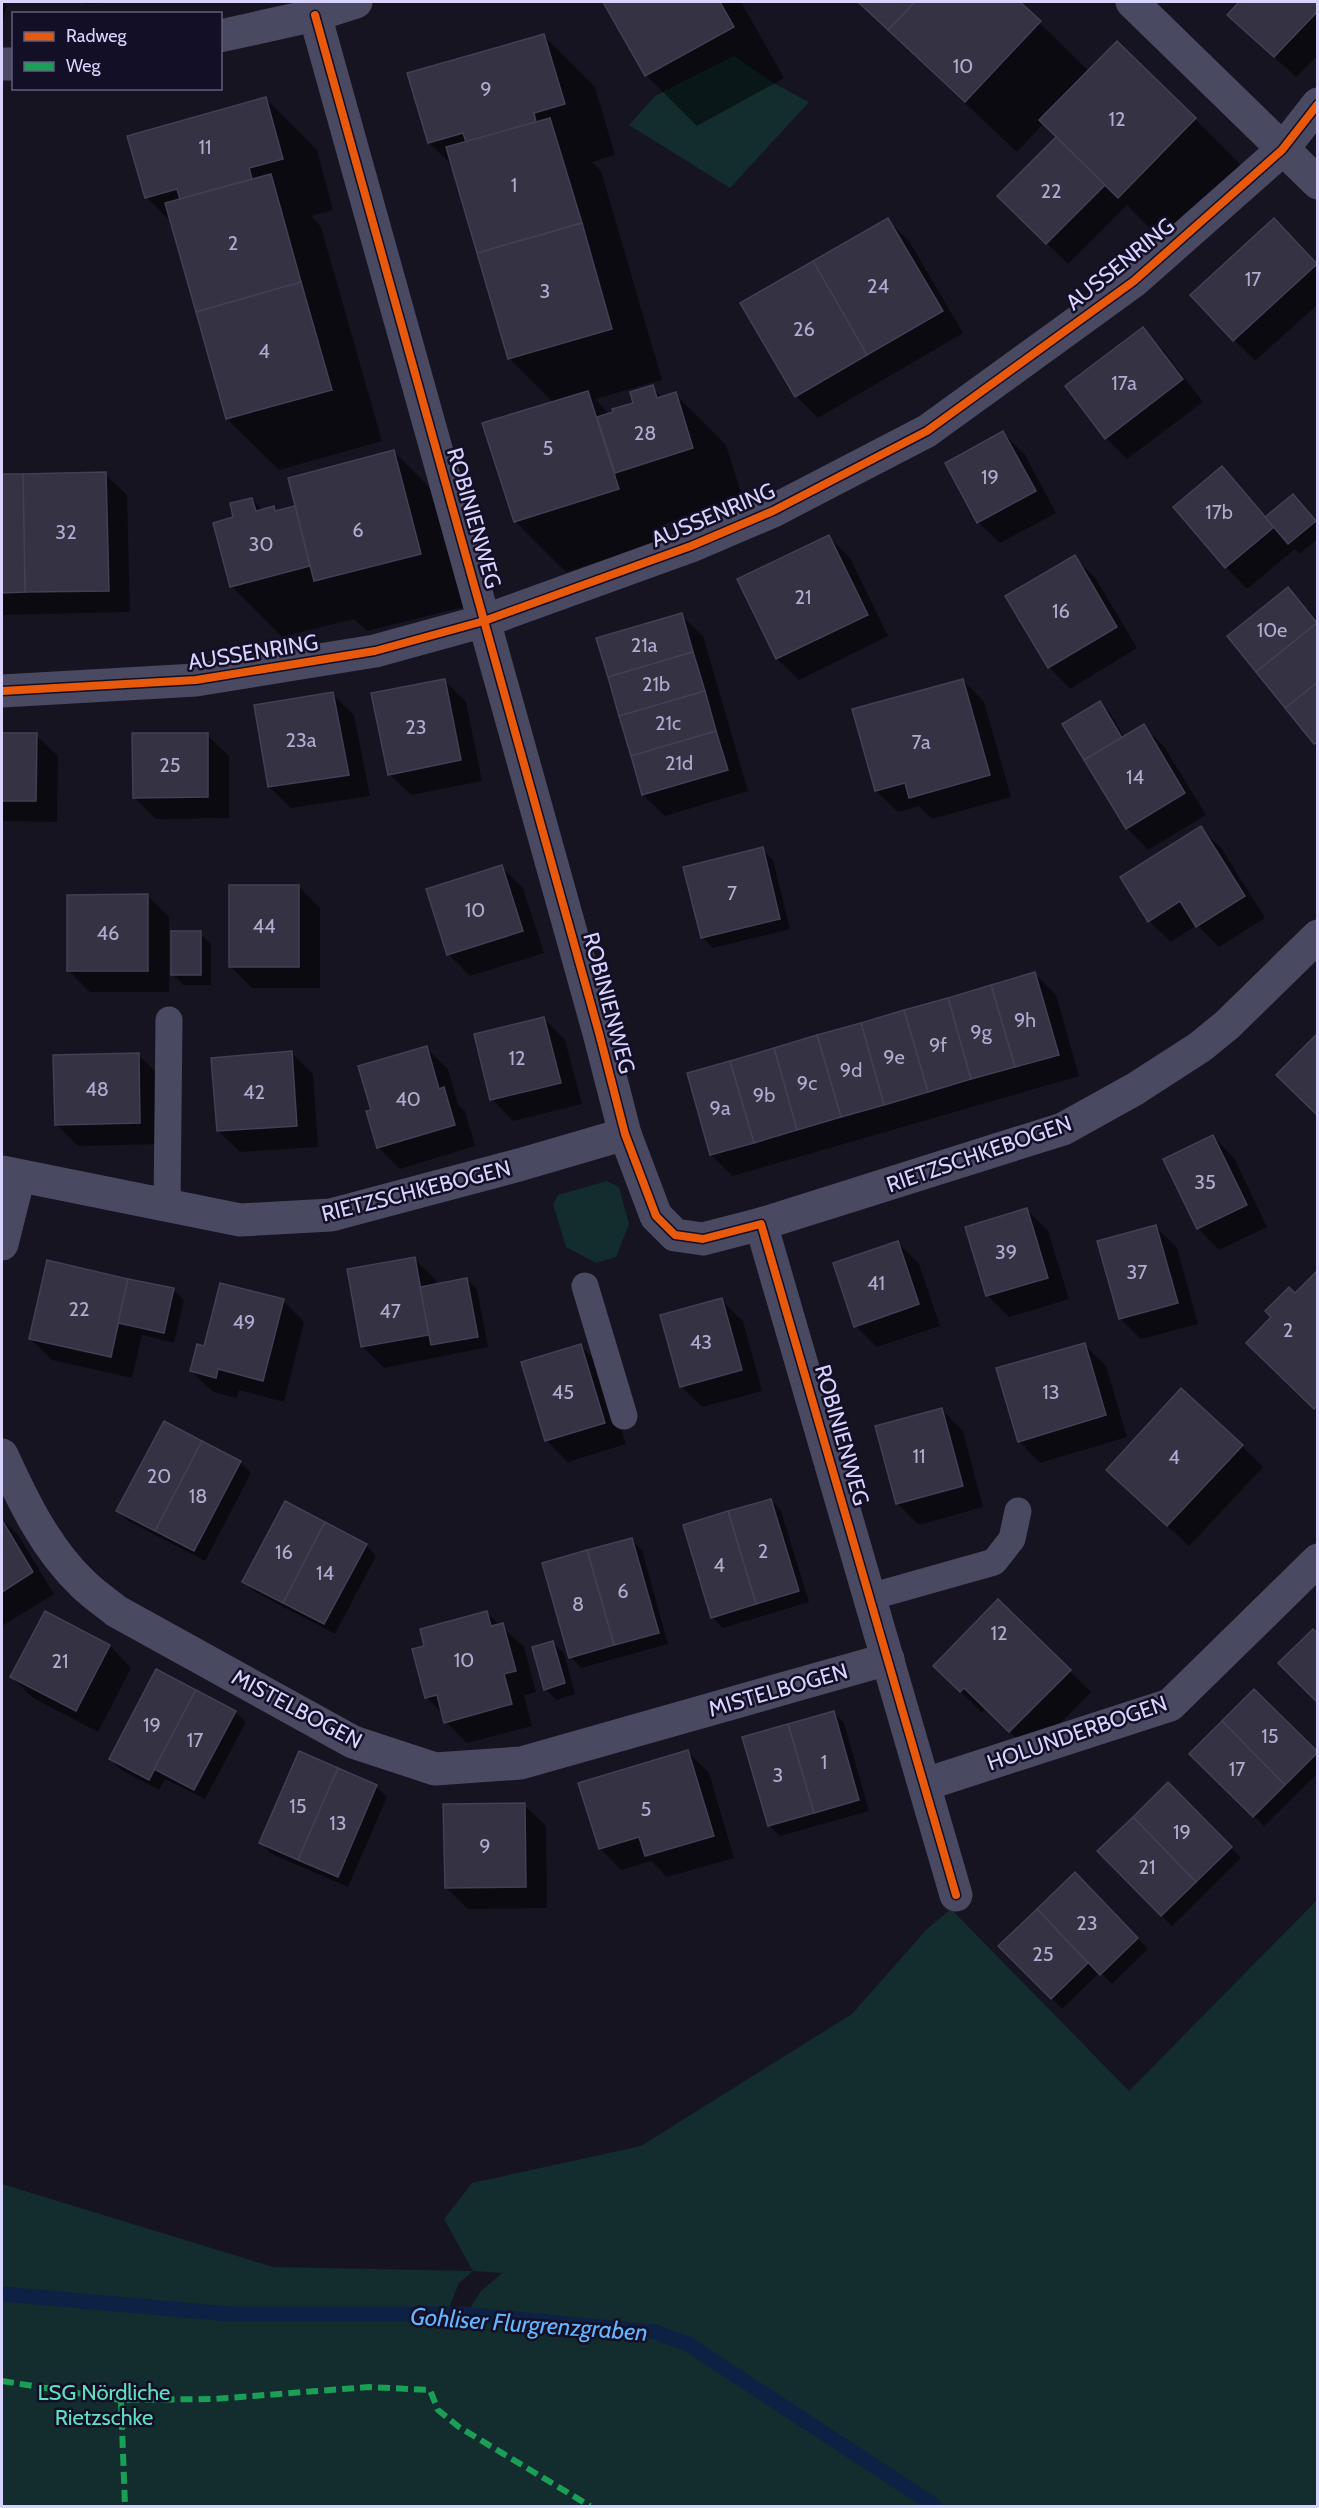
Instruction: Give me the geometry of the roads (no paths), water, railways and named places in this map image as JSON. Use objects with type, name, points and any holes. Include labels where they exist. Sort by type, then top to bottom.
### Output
[{"type":"street","points":[[222,36],[315,15],[356,2]]},
{"type":"street","points":[[1132,2],[1317,183]]},
{"type":"street","name":"ROBINIENWEG","points":[[315,15],[625,1134],[656,1216],[675,1235],[703,1239],[761,1224],[926,1784],[956,1895]]},
{"type":"street","name":"AUSSENRING","points":[[2,691],[196,680],[375,651],[484,621],[701,542],[773,511],[927,431],[1134,281],[1282,150],[1317,104]]},
{"type":"street","name":"RIETZSCHKEBOGEN","points":[[761,1224],[1063,1129],[1127,1094],[1200,1047],[1227,1025],[1317,936]]},
{"type":"street","name":"RIETZSCHKEBOGEN","points":[[10,1174],[240,1220],[331,1215],[625,1134]]},
{"type":"street","points":[[2,1244],[10,1174]]},
{"type":"street","name":"MISTELBOGEN","points":[[2,1455],[22,1500],[54,1551],[83,1584],[116,1611],[353,1742],[435,1769],[521,1763],[888,1659]]},
{"type":"street","name":"HOLUNDERBOGEN","points":[[926,1784],[1170,1705],[1317,1560]]},
{"type":"lane","points":[[167,1206],[169,1020]]},
{"type":"lane","points":[[585,1286],[624,1416]]},
{"type":"lane","points":[[870,1597],[994,1562],[1012,1539],[1017,1511]]},
{"type":"waterway","name":"Gohliser Flurgrenzgraben","points":[[2,2294],[230,2314],[462,2314],[655,2332],[688,2344],[935,2506]]},
{"type":"park label","name":"LSG Nördliche Rietzschke","points":[[104,2404]]}]
